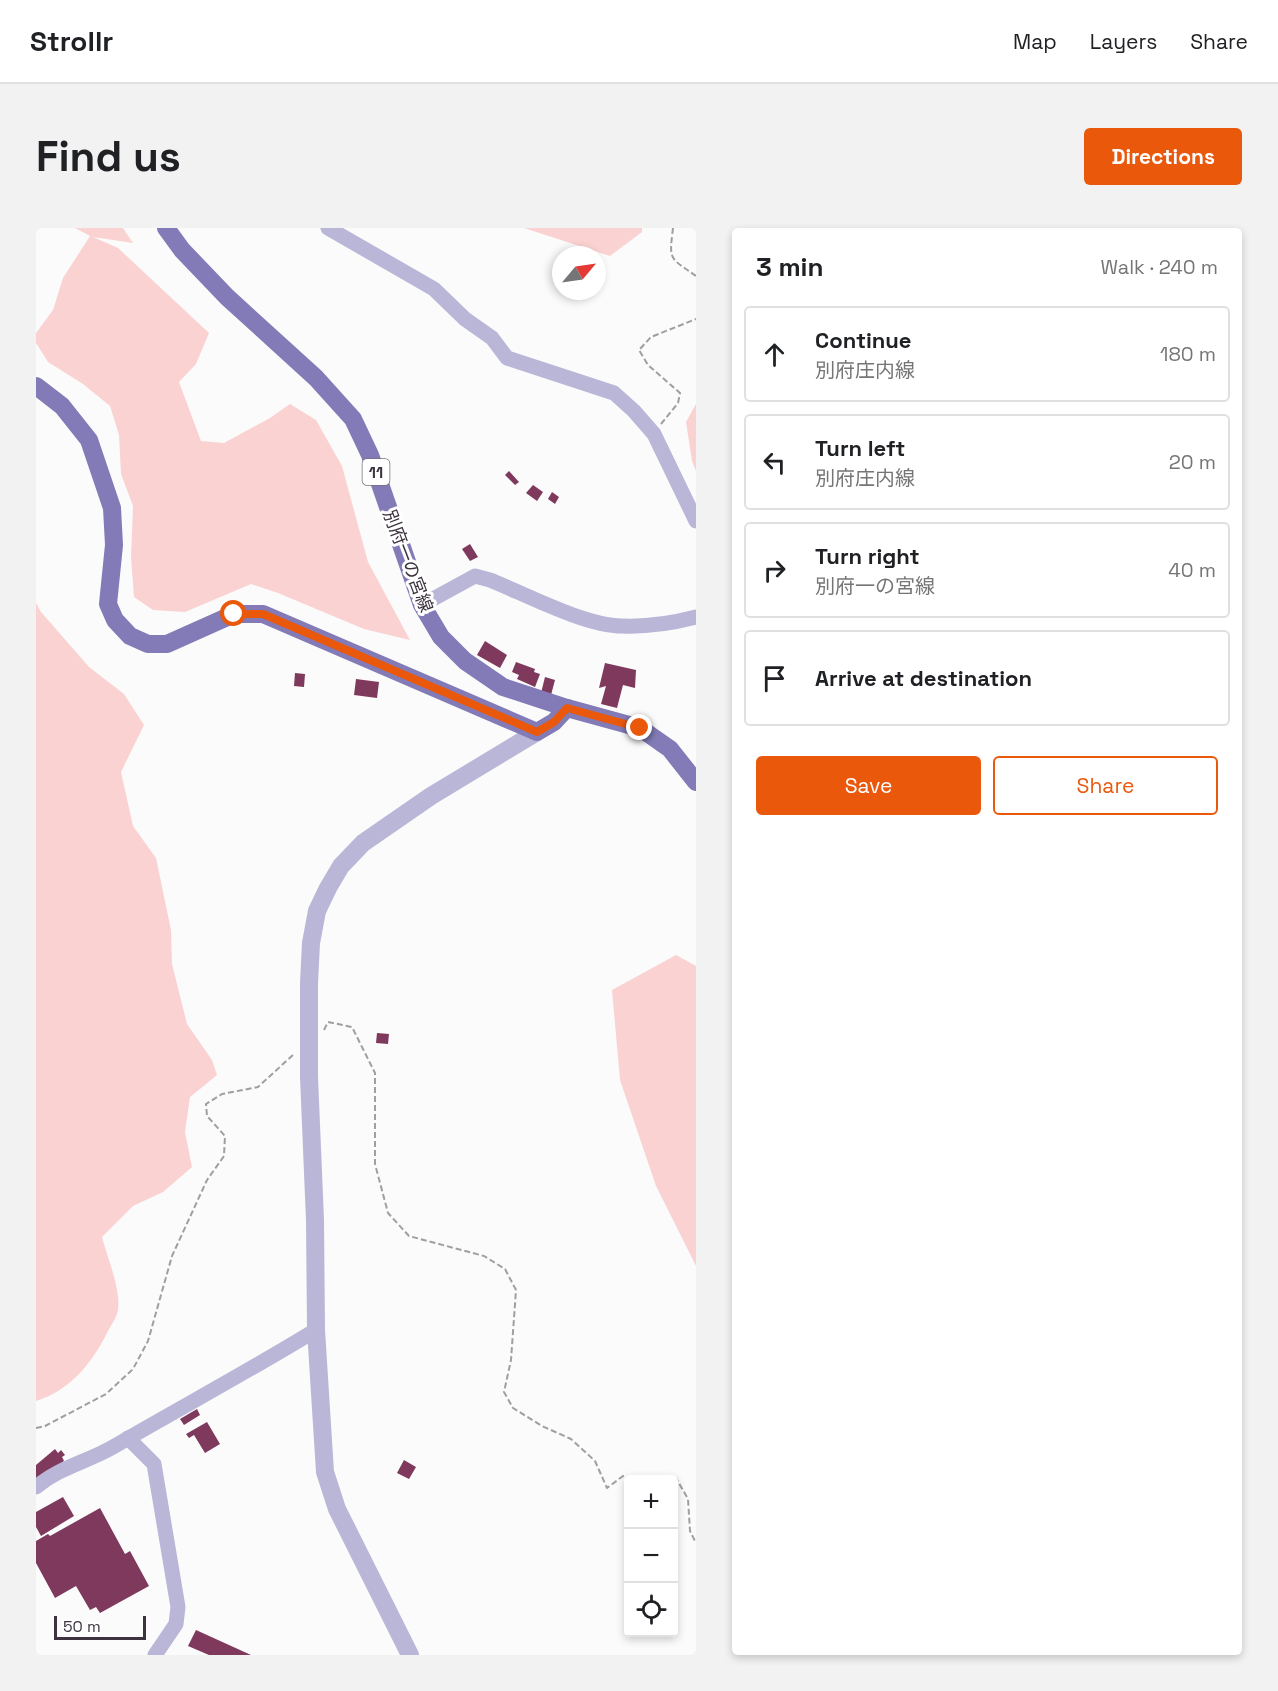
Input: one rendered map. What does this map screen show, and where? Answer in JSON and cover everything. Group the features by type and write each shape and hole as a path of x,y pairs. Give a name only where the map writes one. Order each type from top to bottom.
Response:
{"main road":[{"name":"別府一の宮線","path":"166,228 182,250 227,297 316,378 353,419 370,455 422,605 441,637 465,661 503,687 640,728 670,749 696,782"},
{"path":"36,386 62,406 89,440 112,508 114,545 108,604 115,621 130,636 148,644 167,644 234,614 263,614 537,732 554,722 567,708"}],"street":[{"path":"328,228 434,289 465,319 492,338 507,358 614,393 654,434 696,521"},
{"path":"422,605 476,576 589,621 621,626 680,621 696,617"},
{"path":"410,1655 337,1509 325,1472 316,1330 309,1042 311,943 317,911 341,866 363,843 431,796 537,732"},
{"path":"36,1487 45,1479 72,1464 111,1448 316,1330"},
{"path":"128,1438 154,1464 178,1607 176,1624 155,1655"}],"path":[{"path":"673,228 669,251 671,258 696,276"},
{"path":"654,434 678,403 680,393 648,365 639,350 651,337 696,319"},
{"path":"36,1428 45,1426 106,1394 133,1369 148,1341 172,1256 207,1180 224,1156 225,1136 207,1116 206,1104 222,1094 258,1087 309,1042 320,1037 328,1022 352,1027 375,1073 375,1164 388,1213 409,1236 484,1256 505,1269 516,1290 511,1360 504,1392 513,1408 542,1426 571,1439 595,1461 607,1488 624,1476"},
{"path":"678,1482 688,1499 690,1531 696,1543"}],"shaded area":[{"path":"75,228 123,228 133,243 93,237 118,248 209,333 196,364 179,382 201,441 224,443 270,418 290,404 316,420 342,466 368,562 410,640 364,629 251,584 185,612 153,610 134,597 131,557 133,506 121,474 119,435 110,406 83,384 48,362 36,343 36,333 53,310 63,278 90,236"},
{"path":"524,228 642,228 642,232 610,256 606,255 606,246 579,246"},
{"path":"696,404 696,471 692,461 686,422"},
{"path":"36,603 41,612 89,667 124,694 144,725 121,772 133,826 156,858 171,930 172,964 187,1024 212,1060 217,1075 190,1097 185,1132 192,1167 163,1192 133,1206 102,1237 116,1283 118,1310 102,1343 79,1374 70,1382 60,1390 36,1401"},
{"path":"676,955 696,966 696,1266 656,1186 620,1080 612,990"}],"building":[{"path":"509,471 519,482 515,485 505,475"},
{"path":"533,485 543,492 537,501 526,493"},
{"path":"552,492 559,497 555,504 548,499"},
{"path":"470,544 478,557 470,561 462,549"},
{"path":"485,641 507,655 500,668 477,655"},
{"path":"516,662 535,669 534,672 540,674 535,687 517,679 519,675 512,672"},
{"path":"605,663 636,670 635,688 623,685 617,708 601,704 606,686 599,688"},
{"path":"295,673 305,674 304,687 294,686"},
{"path":"545,677 555,680 551,695 541,693"},
{"path":"356,679 379,682 377,698 354,695"},
{"path":"377,1033 389,1034 388,1044 376,1043"},
{"path":"197,1409 200,1415 184,1425 180,1419"},
{"path":"207,1422 220,1444 205,1453 194,1435 189,1438 186,1434"},
{"path":"55,1449 58,1453 61,1450 65,1455 62,1457 64,1461 36,1483 36,1465"},
{"path":"404,1460 416,1467 409,1479 397,1473"},
{"path":"63,1497 74,1516 41,1536 36,1527 36,1512"},
{"path":"100,1508 125,1554 130,1551 149,1586 100,1613 96,1607 90,1610 76,1586 55,1598 36,1563 36,1541 48,1534 50,1536"},
{"path":"196,1630 251,1655 209,1655 188,1646"}],"route":[{"path":"234,614 263,614 537,732 554,722 567,708 640,728"}]}
